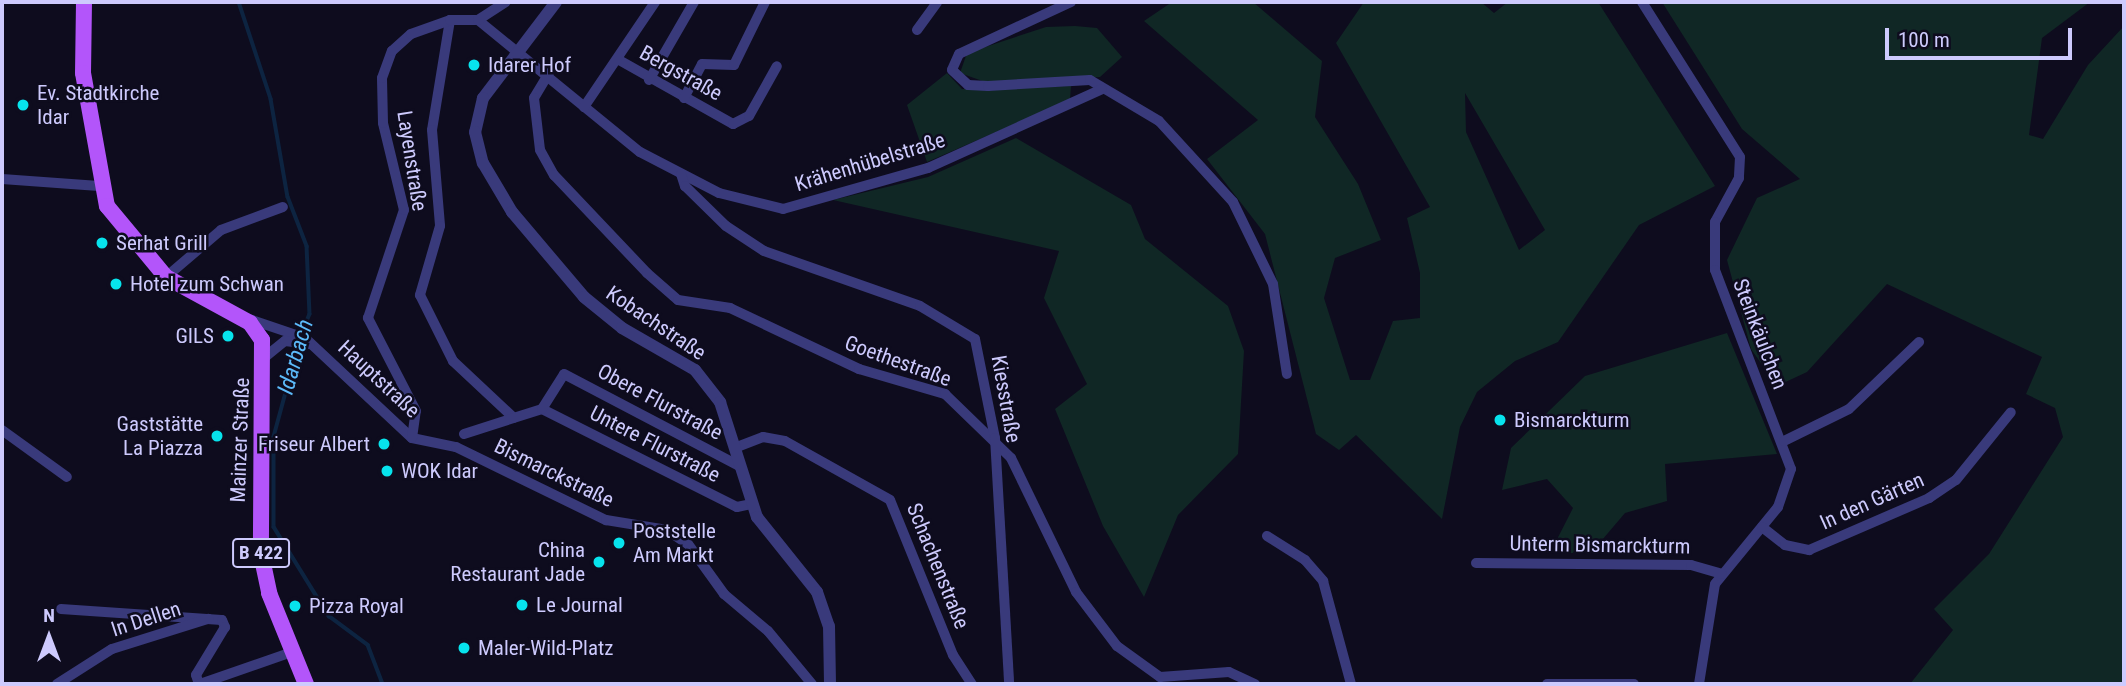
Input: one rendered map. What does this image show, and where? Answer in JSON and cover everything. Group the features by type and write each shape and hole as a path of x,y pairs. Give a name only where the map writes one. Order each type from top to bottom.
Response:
{"main road":[{"name":"Hauptstraße","path":"84,2 83,73 99,186 120,224 166,277 237,316 258,332 265,357"},
{"name":"Mainzer Straße","path":"265,357 257,479 261,554 292,652 306,684"}],"street":[{"path":"506,2 478,20 517,50 556,2"},
{"path":"584,107 619,60 655,2"},
{"path":"649,79 694,2"},
{"path":"684,98 702,64 734,65 765,2"},
{"path":"917,30 937,2"},
{"path":"1071,2 959,54 952,70 968,85 1090,80 1159,121 1233,202 1273,284 1287,374"},
{"name":"Steinkäulchen","path":"1642,2 1740,157 1738,178 1715,222 1715,270 1747,364 1784,441 1790,481 1762,527 1722,574 1707,607 1699,684"},
{"path":"450,20 432,130 440,226 421,295 453,361 514,418"},
{"name":"Layenstraße","path":"417,439 416,411 368,318 404,209 383,123 382,78 392,51 411,34 450,20 478,20"},
{"name":"Krähenhübelstraße","path":"517,50 549,74 612,134 719,193 783,209 928,168 1102,89"},
{"name":"Kobachstraße","path":"517,50 476,118 478,147 491,181 584,297 710,387 737,447 739,466 751,504 817,592 829,626 830,684"},
{"name":"Bergstraße","path":"619,60 733,124 750,116 777,66"},
{"name":"Goethestraße","path":"549,74 534,98 534,129 552,173 678,300 730,308 859,369 945,394 995,438 1076,592 1117,646 1160,677 1229,673 1255,684"},
{"name":"Kiesstraße","path":"681,174 684,186 726,226 764,251 920,306 975,340 995,438 1009,684"},
{"path":"2,179 99,186"},
{"path":"166,277 222,230 283,207"},
{"name":"Hauptstraße","path":"237,316 285,328 310,344 417,439"},
{"path":"1784,441 1849,409 1919,342"},
{"name":"Hauptstraße","path":"265,357 281,343 310,344"},
{"name":"Obere Flurstraße","path":"542,409 564,373 739,466"},
{"path":"464,434 542,409"},
{"name":"Untere Flurstraße","path":"542,409 737,507 751,504"},
{"name":"In den Gärten","path":"1762,527 1785,545 1809,550 1929,498 1956,480 2011,412"},
{"path":"2,430 67,477"},
{"name":"Schachenstraße","path":"737,447 763,436 785,441 890,500 953,655 972,684"},
{"name":"Bismarckstraße","path":"417,439 456,447 606,520 667,530 704,559 724,594 768,631 812,684"},
{"path":"1267,536 1305,560 1323,581 1351,684"},
{"name":"Unterm Bismarckturm","path":"1476,563 1691,565 1722,574"},
{"path":"61,609 214,617 225,627 196,675 200,684 292,652"},
{"name":"In Dellen","path":"57,684 112,649 214,617"},
{"path":"1548,684 1634,684"}],"green space":[{"path":"1172,2 1253,2 1322,61 1315,117 1358,184 1381,240 1335,258 1324,298 1350,380 1370,380 1393,321 1420,318 1420,273 1407,218 1430,207 1336,43 1364,2 1481,2 1494,13 1508,2 1598,2 1715,186 1639,225 1558,342 1515,361 1477,392 1460,427 1442,519 1356,435 1339,450 1316,434 1265,234 1207,159 1258,120 1144,21","holes":["1465,93 1545,230 1519,250 1466,132"]},
{"path":"1662,2 2090,2 2042,38 2029,135 2043,139 2088,65 2124,26 2124,684 1910,684 1953,630 1934,609 1989,554 2063,437 2055,408 2026,394 2042,357 1887,284 1807,372 1777,386 1751,349 1727,260 1757,198 1800,179 1742,129"},
{"path":"1046,27 1097,28 1122,57 1100,77 988,83 960,73 967,53"},
{"path":"947,73 962,89 1071,86 1070,100 927,162 907,105"},
{"path":"1016,138 1131,205 1145,239 1228,306 1244,351 1238,454 1178,515 1144,597 1103,526 1055,409 1087,384 1044,298 1059,251 833,200 928,177"},
{"path":"1727,333 1777,454 1665,464 1667,501 1625,513 1591,553 1550,553 1573,508 1547,479 1502,490 1511,448 1585,376"}],"waterway":[{"name":"Idarbach","path":"239,2 271,99 288,197 307,246 310,314 302,334"},
{"name":"Idarbach","path":"299,345 274,437 274,527 329,616 368,645 383,684"}],"place":[{"name":"Idarer Hof","path":"474,65"},
{"name":"Ev. Stadtkirche Idar","path":"23,105"},
{"name":"Serhat Grill","path":"102,243"},
{"name":"Hotel zum Schwan","path":"116,284"},
{"name":"GILS","path":"228,336"},
{"name":"Bismarckturm","path":"1500,420"},
{"name":"Gaststätte La Piazza","path":"217,436"},
{"name":"Friseur Albert","path":"384,444"},
{"name":"WOK Idar","path":"387,471"},
{"name":"Poststelle Am Markt","path":"619,543"},
{"name":"China Restaurant Jade","path":"599,562"},
{"name":"Le Journal","path":"522,605"},
{"name":"Pizza Royal","path":"295,606"},
{"name":"Maler-Wild-Platz","path":"464,648"}]}
